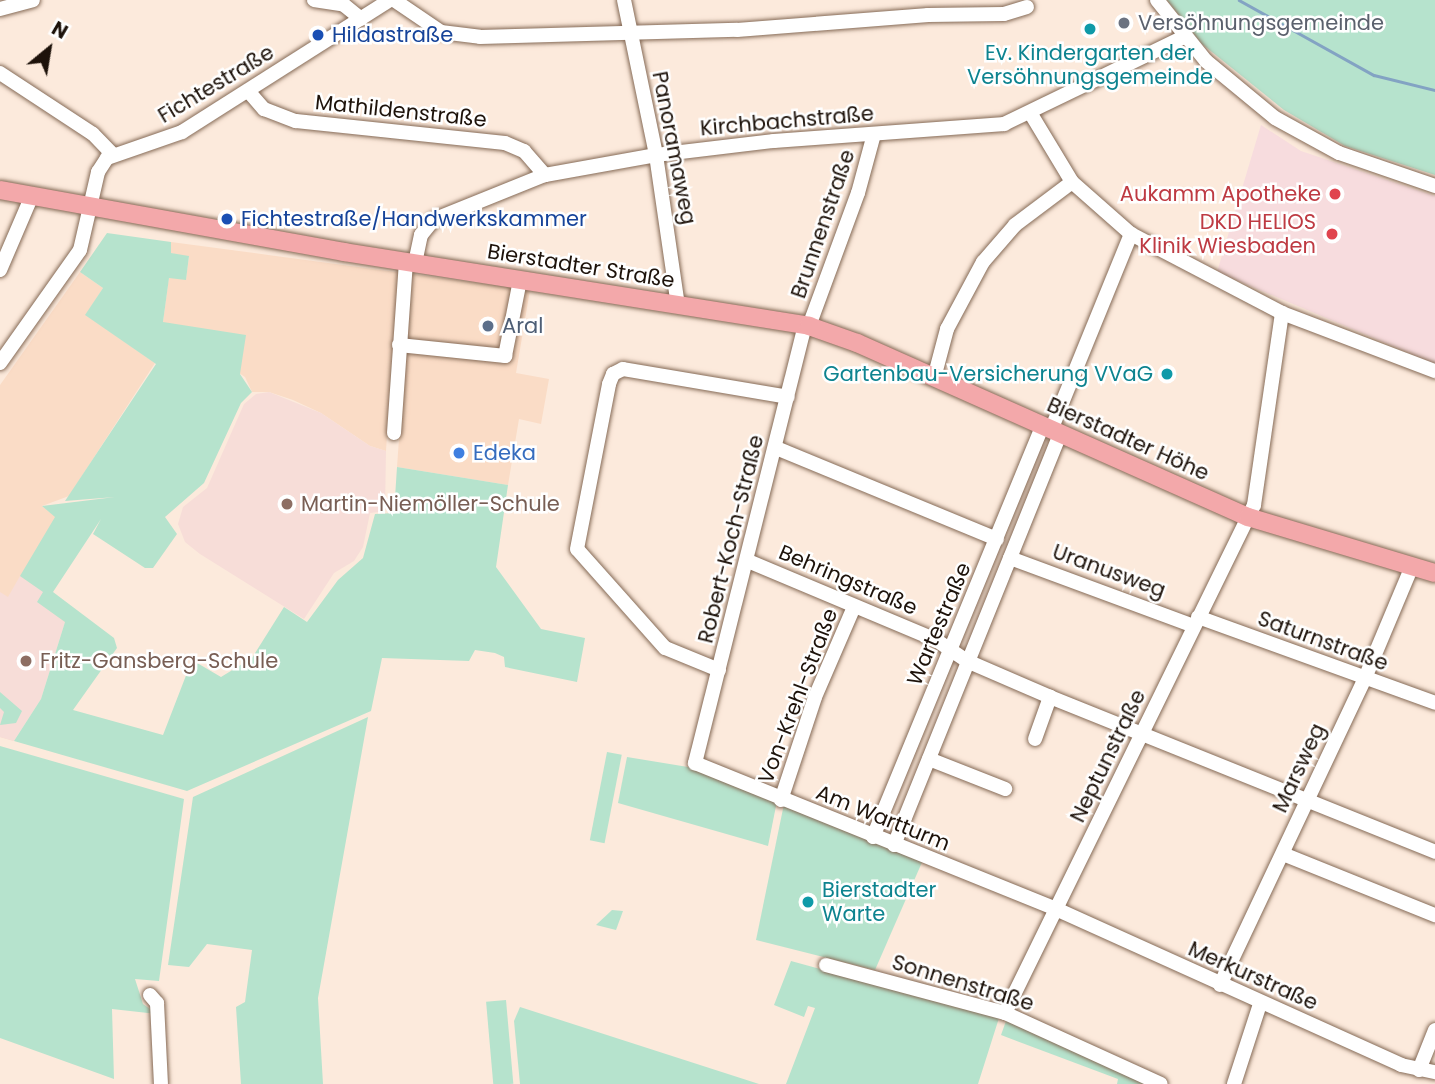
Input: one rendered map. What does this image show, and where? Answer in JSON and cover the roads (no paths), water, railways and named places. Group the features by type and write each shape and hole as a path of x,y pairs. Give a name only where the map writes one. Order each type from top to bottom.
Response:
{"main road":[{"name":"Bierstadter Straße","path":"0,190 30,200 807,326"},
{"name":"Bierstadter Straße","path":"0,190 89,209"},
{"name":"Bierstadter Höhe","path":"807,326 934,377 1248,517 1435,573"}],"street":[{"path":"0,9 33,0"},
{"path":"314,0 344,5 361,19"},
{"path":"392,0 431,27 460,36 630,34 904,17 1004,14 1027,7"},
{"name":"Fichtestraße","path":"112,154 183,132 392,0"},
{"name":"Panoramaweg","path":"624,0 656,155 678,305"},
{"path":"904,17 907,0"},
{"path":"1157,0 1184,37 1236,89 1295,131 1351,158 1435,186"},
{"name":"Kirchbachstraße","path":"394,433 399,345 411,262 421,235 433,220 545,175 656,155 874,134 991,126 1031,114 1184,37"},
{"path":"0,73 93,134 112,154 99,167 89,209 27,324 0,363"},
{"name":"Mathildenstraße","path":"249,92 264,109 296,121 505,143 524,150 545,175"},
{"path":"1031,114 1073,182 1131,234 1282,313 1435,371"},
{"name":"Brunnenstraße","path":"807,326 862,182 874,134"},
{"path":"934,377 957,305 983,262 1016,225 1073,182"},
{"path":"0,270 30,200"},
{"path":"1051,430 1131,234"},
{"path":"399,345 505,356 520,279"},
{"name":"Neptunstraße","path":"1005,1013 1258,492 1282,313"},
{"name":"Robert-Koch-Straße","path":"695,763 807,326"},
{"path":"719,670 665,648 577,549 609,384 613,374 623,369 788,397"},
{"name":"Wartestraße","path":"873,837 998,539 1051,430"},
{"name":"Wartestraße","path":"894,845 1010,558 1051,430"},
{"path":"776,448 998,539"},
{"name":"Uranusweg","path":"1010,558 1196,621"},
{"name":"Behringstraße","path":"748,561 951,649 967,662 1306,802 1435,852"},
{"name":"Marsweg","path":"1220,985 1365,678 1412,566"},
{"name":"Von-Krehl-Straße","path":"781,800 815,697 854,607"},
{"name":"Saturnstraße","path":"1196,621 1435,703"},
{"path":"1035,739 1050,697"},
{"path":"929,759 1005,789"},
{"name":"Am Wartturm","path":"695,763 1056,909"},
{"path":"1283,854 1435,915"},
{"name":"Merkurstraße","path":"1056,909 1260,1004 1419,1070 1435,1072"},
{"name":"Sonnenstraße","path":"826,965 1005,1013 1161,1084"},
{"path":"150,995 157,1003 161,1084"},
{"path":"1234,1084 1260,1004"},
{"path":"1419,1070 1435,1030"}],"waterway":[{"path":"1239,0 1374,75 1435,90"}],"place":[{"name":"Versöhnungsgemeinde","path":"1124,23"},
{"name":"Ev. Kindergarten der Versöhnungsgemeinde","path":"1090,29"},
{"name":"Hildastraße","path":"318,35"},
{"name":"Aukamm Apotheke","path":"1335,194"},
{"name":"Fichtestraße/Handwerkskammer","path":"227,219"},
{"name":"DKD HELIOS Klinik Wiesbaden","path":"1332,234"},
{"name":"Aral","path":"488,326"},
{"name":"Gartenbau-Versicherung VVaG","path":"1167,374"},
{"name":"Edeka","path":"459,453"},
{"name":"Martin-Niemöller-Schule","path":"287,504"},
{"name":"Fritz-Gansberg-Schule","path":"26,661"},
{"name":"Bierstadter Warte","path":"808,902"}]}
